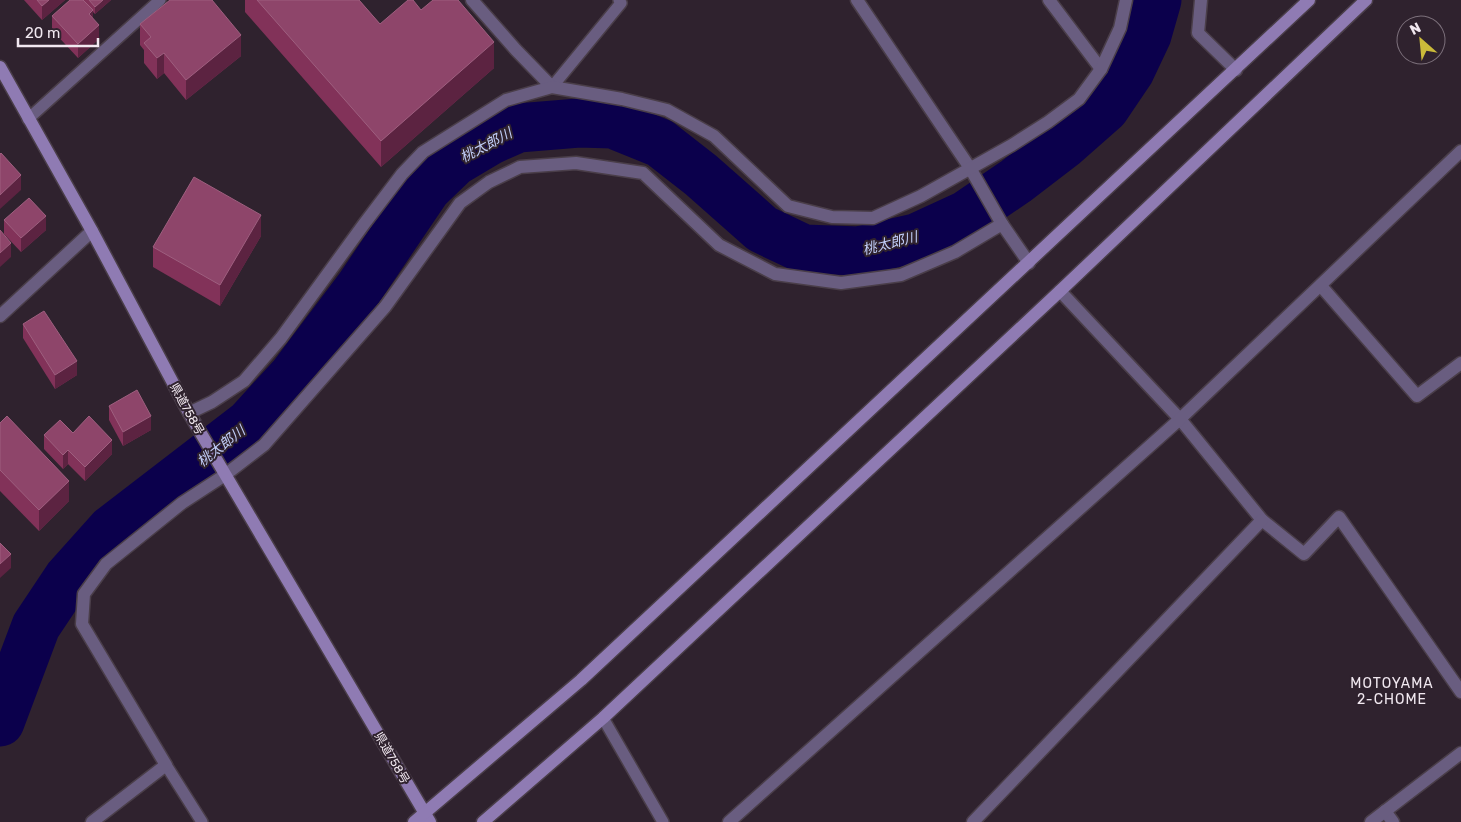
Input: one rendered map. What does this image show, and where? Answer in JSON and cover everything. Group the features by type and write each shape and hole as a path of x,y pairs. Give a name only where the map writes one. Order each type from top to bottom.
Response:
{"street":[{"path":"472,0 552,87"},
{"path":"857,0 970,168 1002,224 1029,263"},
{"path":"1050,0 1101,69"},
{"path":"189,414 212,402 244,381 281,338 402,174 423,152 506,100 552,87 622,99 667,110 714,136 788,206 832,217 872,218 921,196 1012,145 1079,99 1101,69 1120,28 1126,0"},
{"path":"1201,0 1198,33 1236,70"},
{"path":"423,819 581,680 1309,0"},
{"path":"482,822 603,718 1060,291 1366,0"},
{"name":"県道758号","path":"0,67 92,230 189,414 423,819"},
{"path":"729,822 1180,419 1461,151"},
{"path":"92,822 166,765 82,624 84,594 106,564 182,503 225,475 264,445 385,307 460,203 488,182 520,167 576,163 643,173 719,245 775,274 841,283 901,275 955,252 1002,224"},
{"path":"0,316 92,230"},
{"path":"1320,286 1417,396 1461,363"},
{"path":"1060,291 1180,419 1262,520 1304,554 1339,517 1461,692"},
{"path":"974,822 1262,520"},
{"path":"1371,822 1389,817 1461,753"}],"lane":[{"path":"28,119 160,0"},
{"path":"552,87 621,3 619,0"},
{"path":"603,718 663,822"},
{"path":"166,765 202,822"}],"building":[{"path":"37,0 49,0 42,6"},
{"path":"70,0 83,0 93,10 89,14 99,25 78,44 52,16"},
{"path":"89,0 103,0 95,7"},
{"path":"170,0 212,0 241,35 186,80 164,53 157,58 144,43 151,37 140,24"},
{"path":"257,0 359,0 380,24 408,0 413,0 421,10 433,0 458,0 494,42 381,141"},
{"path":"0,154 21,175 0,195"},
{"path":"194,177 261,215 220,285 153,247"},
{"path":"29,198 46,216 21,238 4,220"},
{"path":"0,230 11,243 0,253"},
{"path":"44,311 77,361 55,375 23,324"},
{"path":"137,390 151,416 123,432 109,406"},
{"path":"7,416 69,481 39,510 0,470 0,423"},
{"path":"89,416 112,440 85,467 68,450 63,455 44,435 60,420 73,433"},
{"path":"0,543 11,554 0,564"}],"waterway":[{"name":"桃太郎川","path":"0,722 36,626 68,578 111,530 249,424 293,376 360,287 427,188 454,162 491,140 518,128 579,123 613,124 660,143 701,175 762,229 804,249 859,251 916,238 966,215 1016,181 1063,145 1105,108 1130,71 1147,35 1157,0"}],"district":[{"name":"MOTOYAMA 2-CHOME","path":"1392,692"}]}
